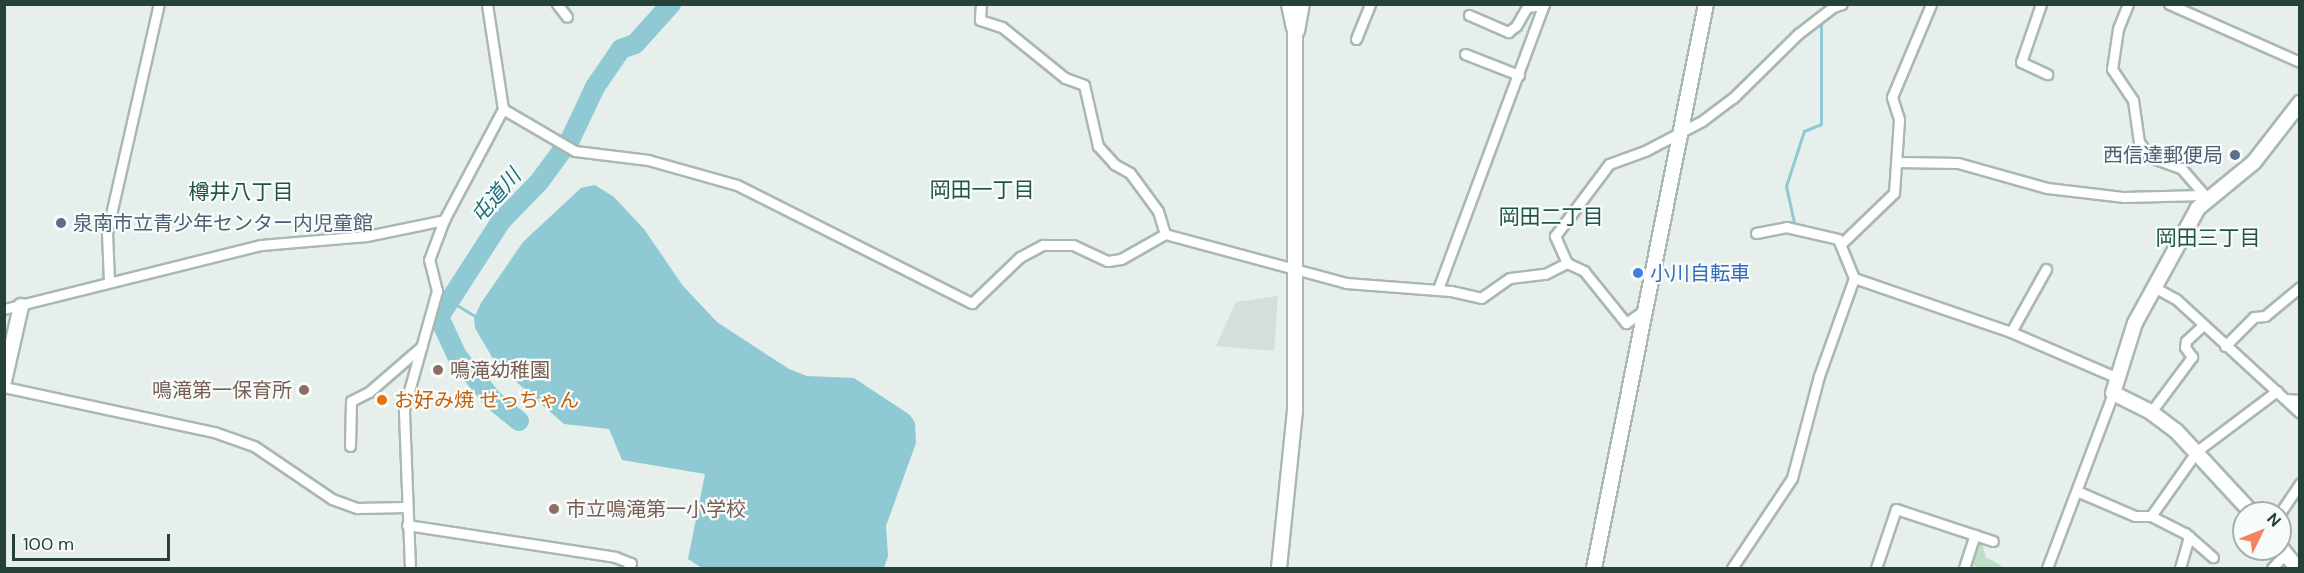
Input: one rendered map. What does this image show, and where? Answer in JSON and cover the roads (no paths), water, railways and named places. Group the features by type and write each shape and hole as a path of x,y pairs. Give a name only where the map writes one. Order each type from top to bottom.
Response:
{"street":[{"path":"110,282 107,232 159,4"},
{"path":"410,568 406,525 404,409 424,345 437,291 429,260 444,220 503,109 487,4"},
{"path":"557,4 567,17"},
{"path":"981,4 980,20 1002,27 1065,78 1084,85 1098,146 1114,164 1130,173 1158,212 1165,234"},
{"path":"1286,4 1295,42"},
{"path":"1278,568 1292,467 1295,4"},
{"path":"1295,42 1304,4"},
{"path":"1356,39 1370,4"},
{"path":"1594,568 1706,4"},
{"path":"1644,315 1639,314 1626,323 1584,271 1567,263 1555,236 1597,177 1621,157 1646,151 1733,98 1798,34 1833,7 1842,4"},
{"path":"1842,243 1894,193 1898,162 1894,145 1899,119 1892,98 1931,4"},
{"path":"2040,4 2021,62 2048,74"},
{"path":"2128,4 2118,29 2112,69 2133,100 2139,142 2150,158 2181,168 2205,196"},
{"path":"2169,4 2300,62"},
{"path":"1438,290 1544,5 1527,7 1516,26 1508,32 1469,15"},
{"path":"1465,54 1519,75"},
{"path":"2047,568 2079,492 2114,393 2135,323 2154,287 2205,196 2254,162 2300,103"},
{"path":"503,109 575,151 648,160 737,185 972,303 1020,257 1043,245 1073,245 1108,261 1121,259 1165,234 1346,283 1438,290 1481,298 1510,278 1545,274 1567,263"},
{"path":"1898,162 1958,163 2047,188 2124,197 2205,196"},
{"path":"4,309 261,245 367,236 444,220"},
{"path":"1732,568 1792,478 1819,376 1854,278 1842,243 1822,234 1786,227 1756,233"},
{"path":"2011,332 2046,269"},
{"path":"1854,278 2011,332 2118,378"},
{"path":"2154,287 2176,299 2300,413"},
{"path":"2225,346 2254,318 2265,316 2300,287"},
{"path":"4,381 21,306"},
{"path":"2151,412 2192,357 2185,346 2186,341 2203,325"},
{"path":"350,446 351,401 369,392 424,345"},
{"path":"4,387 214,432 254,446 332,499 357,508 406,507"},
{"path":"2151,516 2197,451 2277,391"},
{"path":"2114,393 2151,412 2197,451 2241,501"},
{"path":"2286,399 2300,400"},
{"path":"2288,501 2300,483"},
{"path":"2079,492 2135,516 2151,516 2189,536 2213,557"},
{"path":"1876,568 1896,509 1993,541"},
{"path":"406,525 615,557 631,563 628,568"},
{"path":"1964,568 1975,535"},
{"path":"2180,568 2189,536"}],"water":[{"path":"595,185 614,197 644,229 683,286 717,322 789,369 807,376 854,378 910,415 915,423 916,443 886,526 888,556 884,568 702,568 688,559 705,474 622,460 609,429 564,424 496,364 475,328 474,318 481,303 523,242 581,188"}],"waterway":[{"name":"屯道川","path":"519,421 492,399 457,356 439,317 501,221 539,182 570,140 595,87 621,49 635,44 671,4"},
{"path":"1795,227 1786,186 1804,131 1821,124 1821,20"},
{"path":"450,301 475,316"}],"place":[{"name":"西信達郵便局","path":"2235,155"},
{"name":"泉南市立青少年センター内児童館","path":"61,223"},
{"name":"小川自転車","path":"1638,273"},
{"name":"鳴滝幼稚園","path":"438,370"},
{"name":"鳴滝第一保育所","path":"304,390"},
{"name":"お好み焼 せっちゃん","path":"382,400"},
{"name":"市立鳴滝第一小学校","path":"554,509"}],"district":[{"name":"岡田一丁目","path":"982,190"},
{"name":"樽井八丁目","path":"241,192"},
{"name":"岡田二丁目","path":"1551,217"},
{"name":"岡田三丁目","path":"2208,238"}]}
